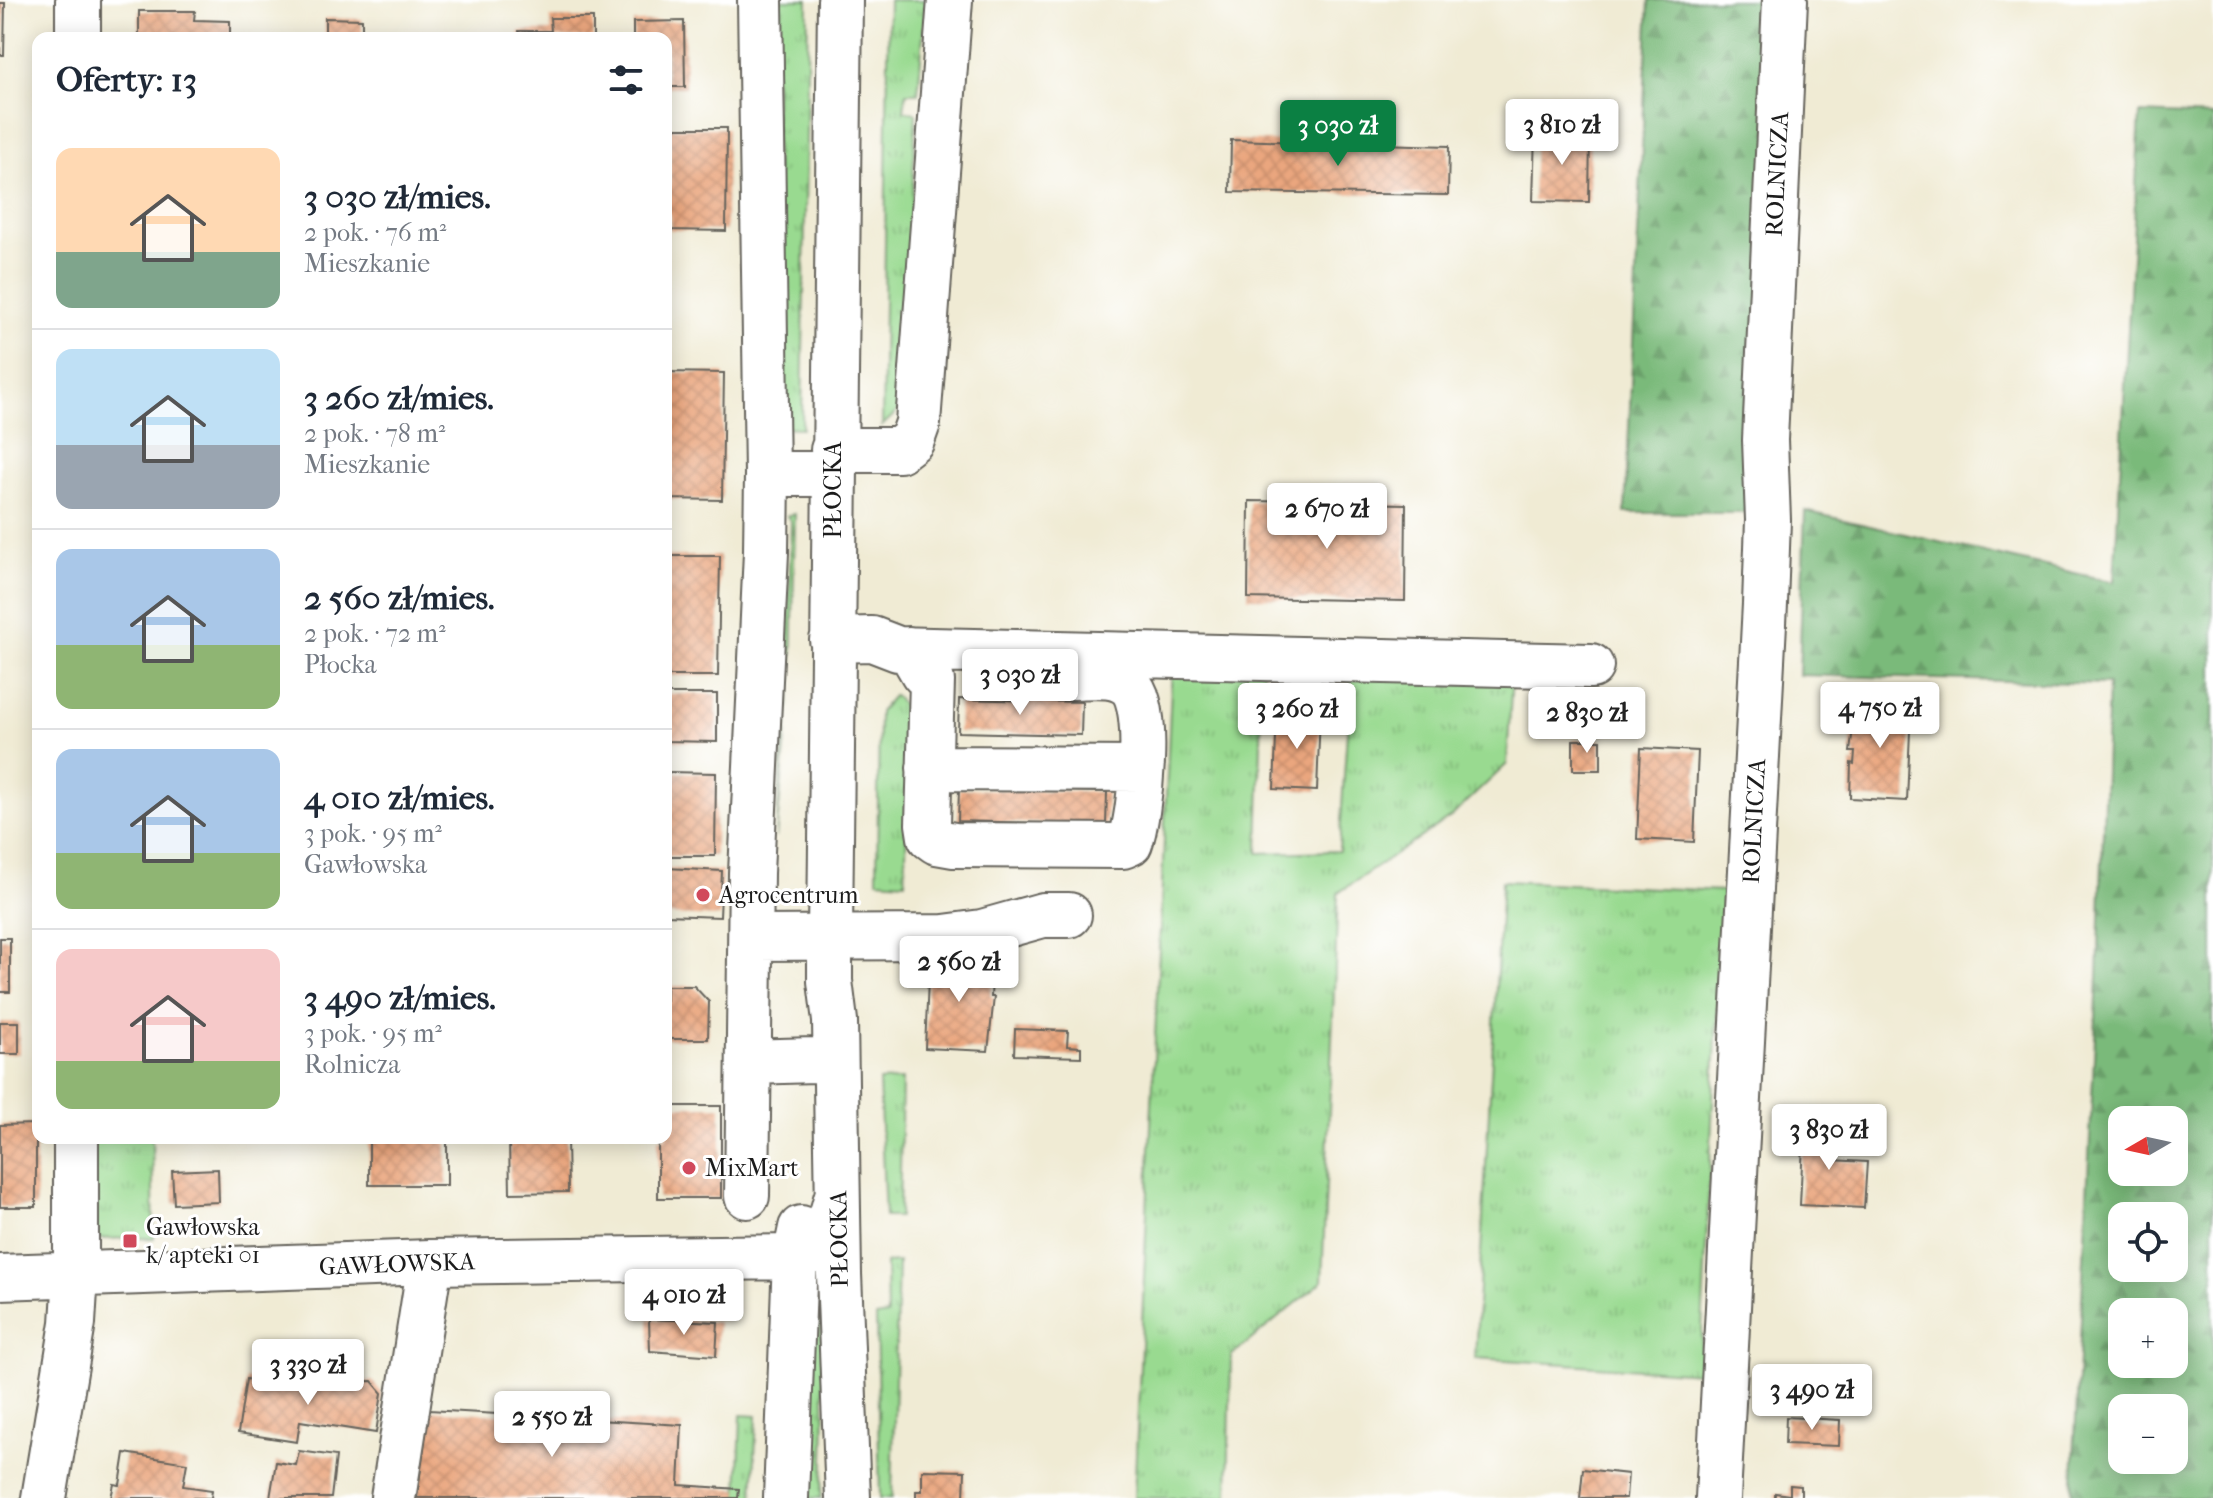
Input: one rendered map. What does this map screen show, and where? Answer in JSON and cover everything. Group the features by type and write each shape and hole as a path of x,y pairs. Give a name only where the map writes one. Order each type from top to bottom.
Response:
{"street":[{"path":"78,0 78,32"},
{"path":"747,1196 751,858 767,474 760,0"},
{"name":"PŁOCKA","path":"840,0 830,981 835,1021 848,1498"},
{"path":"767,474 899,450 912,440 918,423 950,0"},
{"name":"ROLNICZA","path":"1718,1498 1765,604 1768,520 1765,440 1785,0"},
{"path":"832,640 872,639 898,649 920,665 1116,677 1131,687 1138,696 1142,715 1139,808 1130,843 1123,846 954,845 937,842 930,837 929,768 920,665"},
{"path":"920,665 1591,666"},
{"path":"929,768 1141,769"},
{"path":"752,938 944,937 982,932 1043,915 1069,915"},
{"name":"PŁOCKA","path":"786,1498 795,1257 809,1191 814,1060 819,1017 830,981"},
{"path":"749,1062 814,1060"},
{"path":"44,1498 73,1323 76,1144"},
{"path":"838,1193 820,1240 811,1250 795,1257 814,1278 831,1305 843,1352"},
{"name":"GAWŁOWSKA","path":"0,1277 430,1262 795,1257"},
{"path":"393,1498 430,1262"}],"green space":[{"path":"774,0 808,0 802,428 779,427"},
{"path":"889,0 926,0 918,93 906,93 904,111 916,113 903,400 896,413 882,426"},
{"path":"1649,0 1775,0 1752,513 1625,513"},
{"path":"2140,113 2213,116 2213,1498 2072,1498 2098,977 2108,684 1799,675 1805,511 2114,582"},
{"path":"795,514 792,678 776,838 787,696 791,522 787,516"},
{"path":"1172,665 1263,666 1258,853 1339,851 1351,672 1512,674 1507,764 1452,816 1338,893 1322,1282 1231,1356 1228,1498 1134,1498"},
{"path":"894,695 911,714 905,882 877,880 879,712"},
{"path":"1502,881 1723,891 1700,1373 1475,1358"},
{"path":"902,1080 899,1217 885,1217 879,1081"},
{"path":"90,1144 152,1144 154,1238 90,1239"},
{"path":"898,1262 892,1498 880,1498 876,1317 887,1315 886,1263"},
{"path":"821,1321 824,1454 821,1498 807,1498 813,1325"},
{"path":"741,1415 757,1416 753,1498 738,1498"}],"building":[{"path":"0,3 5,3 4,55 0,55"},
{"path":"139,11 195,11 194,20 230,21 230,32 139,32"},
{"path":"325,18 362,19 362,32 325,32"},
{"path":"550,18 593,18 593,32 519,32 551,31"},
{"path":"684,21 685,87 672,87 672,32 633,32 633,22"},
{"path":"672,128 727,128 726,231 672,230"},
{"path":"1535,132 1590,133 1589,202 1533,201"},
{"path":"1231,140 1449,146 1448,195 1230,192"},
{"path":"672,372 724,373 722,500 672,499"},
{"path":"1249,501 1406,504 1405,601 1248,598"},
{"path":"672,556 720,556 718,676 672,676"},
{"path":"672,694 717,694 717,742 672,741"},
{"path":"1857,695 1905,698 1904,731 1910,731 1907,801 1850,798 1851,763 1854,764 1855,752 1850,752"},
{"path":"959,699 1082,702 1081,735 958,732"},
{"path":"1277,711 1320,713 1317,791 1274,789"},
{"path":"1573,740 1601,740 1601,770 1573,770"},
{"path":"1641,748 1698,751 1694,842 1637,839"},
{"path":"672,772 716,773 715,856 672,856"},
{"path":"959,789 1107,792 1106,825 958,821"},
{"path":"672,868 722,871 720,917 672,915"},
{"path":"0,938 10,938 10,992 0,992"},
{"path":"929,957 993,960 991,997 994,997 988,1051 925,1048"},
{"path":"672,986 694,986 709,1002 708,1039 672,1039"},
{"path":"0,1022 19,1022 19,1054 0,1054"},
{"path":"1015,1029 1068,1031 1067,1046 1081,1047 1081,1057 1014,1055"},
{"name":"MixMart","path":"672,1106 721,1106 721,1198 658,1198 658,1144 672,1144"},
{"path":"1804,1123 1834,1125 1832,1160 1867,1162 1864,1208 1800,1205"},
{"path":"32,1124 32,1144 36,1144 36,1207 0,1207 0,1125"},
{"path":"369,1144 447,1144 447,1185 369,1185"},
{"path":"509,1144 567,1144 568,1192 510,1193"},
{"path":"218,1169 219,1202 174,1204 172,1171"},
{"path":"649,1319 718,1322 716,1356 650,1351"},
{"path":"246,1379 290,1384 372,1381 382,1393 376,1433 300,1421 297,1442 238,1433"},
{"path":"429,1410 682,1425 679,1485 739,1489 738,1498 417,1498"},
{"path":"1786,1417 1840,1420 1839,1446 1785,1444"},
{"path":"299,1451 336,1456 331,1498 270,1498 276,1462 296,1465"},
{"path":"125,1453 187,1463 183,1486 212,1490 211,1498 111,1498 114,1484 120,1485"},
{"path":"1583,1469 1628,1474 1626,1498 1580,1498"},
{"path":"922,1470 965,1471 964,1498 916,1498 916,1491 922,1491"},
{"path":"1790,1485 1801,1486 1801,1498 1775,1498 1775,1493 1790,1495"}],"place":[{"name":"Agrocentrum","path":"703,895"},
{"name":"MixMart","path":"689,1168"},
{"name":"Gawłowska k/ apteki 01","path":"130,1241"}]}
